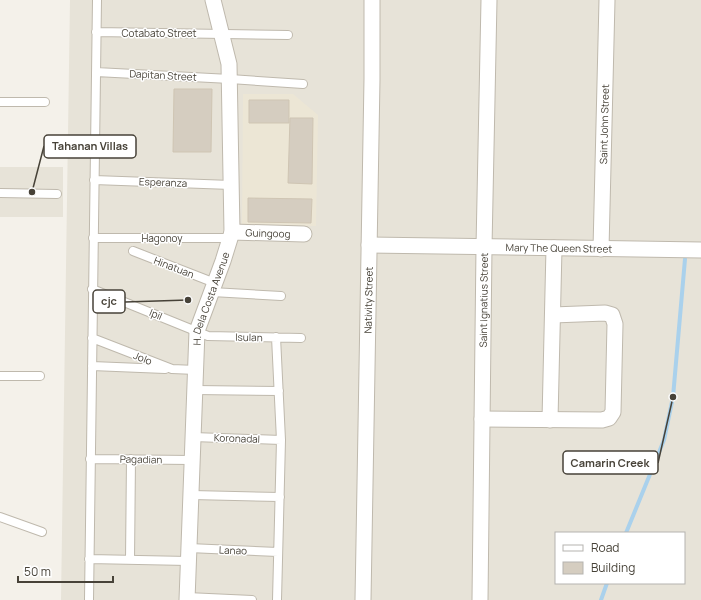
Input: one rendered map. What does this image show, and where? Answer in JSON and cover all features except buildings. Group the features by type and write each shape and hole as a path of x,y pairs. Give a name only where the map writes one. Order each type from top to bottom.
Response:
{"street":[{"name":"H. Dela Costa Avenue","path":"187,598 197,331 231,235 230,79 228,56 213,0"},
{"name":"Nativity Street","path":"363,600 372,0"},
{"name":"Saint Ignatius Street","path":"480,600 484,247 489,0"},
{"name":"Saint John Street","path":"601,249 607,0"},
{"name":"Guingoog","path":"231,235 304,234"},
{"name":"Mary The Queen Street","path":"369,245 701,250"},
{"path":"550,420 554,248"},
{"path":"482,419 602,420 609,418 613,412 615,324 612,315 605,313 553,315"}],"lane":[{"path":"89,600 97,0"},
{"name":"Cotabato Street","path":"96,32 288,35"},
{"name":"Dapitan Street","path":"96,72 303,84"},
{"path":"0,102 45,102"},
{"name":"Esperanza","path":"94,180 231,185"},
{"path":"0,193 57,194"},
{"name":"Hagonoy","path":"93,238 231,235"},
{"name":"Hinatuan","path":"133,251 213,287 281,296"},
{"name":"Ipil","path":"92,289 197,331"},
{"name":"Isulan","path":"197,331 214,337 301,338"},
{"path":"276,337 281,440 277,600"},
{"name":"Jolo","path":"92,338 172,369 196,370"},
{"path":"92,366 172,369"},
{"path":"0,376 40,376"},
{"path":"195,390 279,391"},
{"name":"Koronadal","path":"193,437 281,440"},
{"name":"Pagadian","path":"90,459 192,460"},
{"path":"130,560 131,459"},
{"path":"192,495 280,497"},
{"path":"0,517 42,532"},
{"name":"Lanao","path":"89,559 130,560 188,554 278,552"},
{"path":"187,598 252,600"}],"shaded area":[{"path":"70,0 701,0 701,600 61,600"},
{"path":"243,94 293,94 318,115 316,226 242,225"},
{"path":"0,167 63,167 63,217 0,217"}],"waterway":[{"path":"626,532 664,440 673,397 685,259"},
{"path":"601,600 607,584"}],"place":[{"name":"Tahanan Villas","path":"32,192"},
{"name":"cjc","path":"188,300"},
{"name":"Camarin Creek","path":"673,397"}]}
